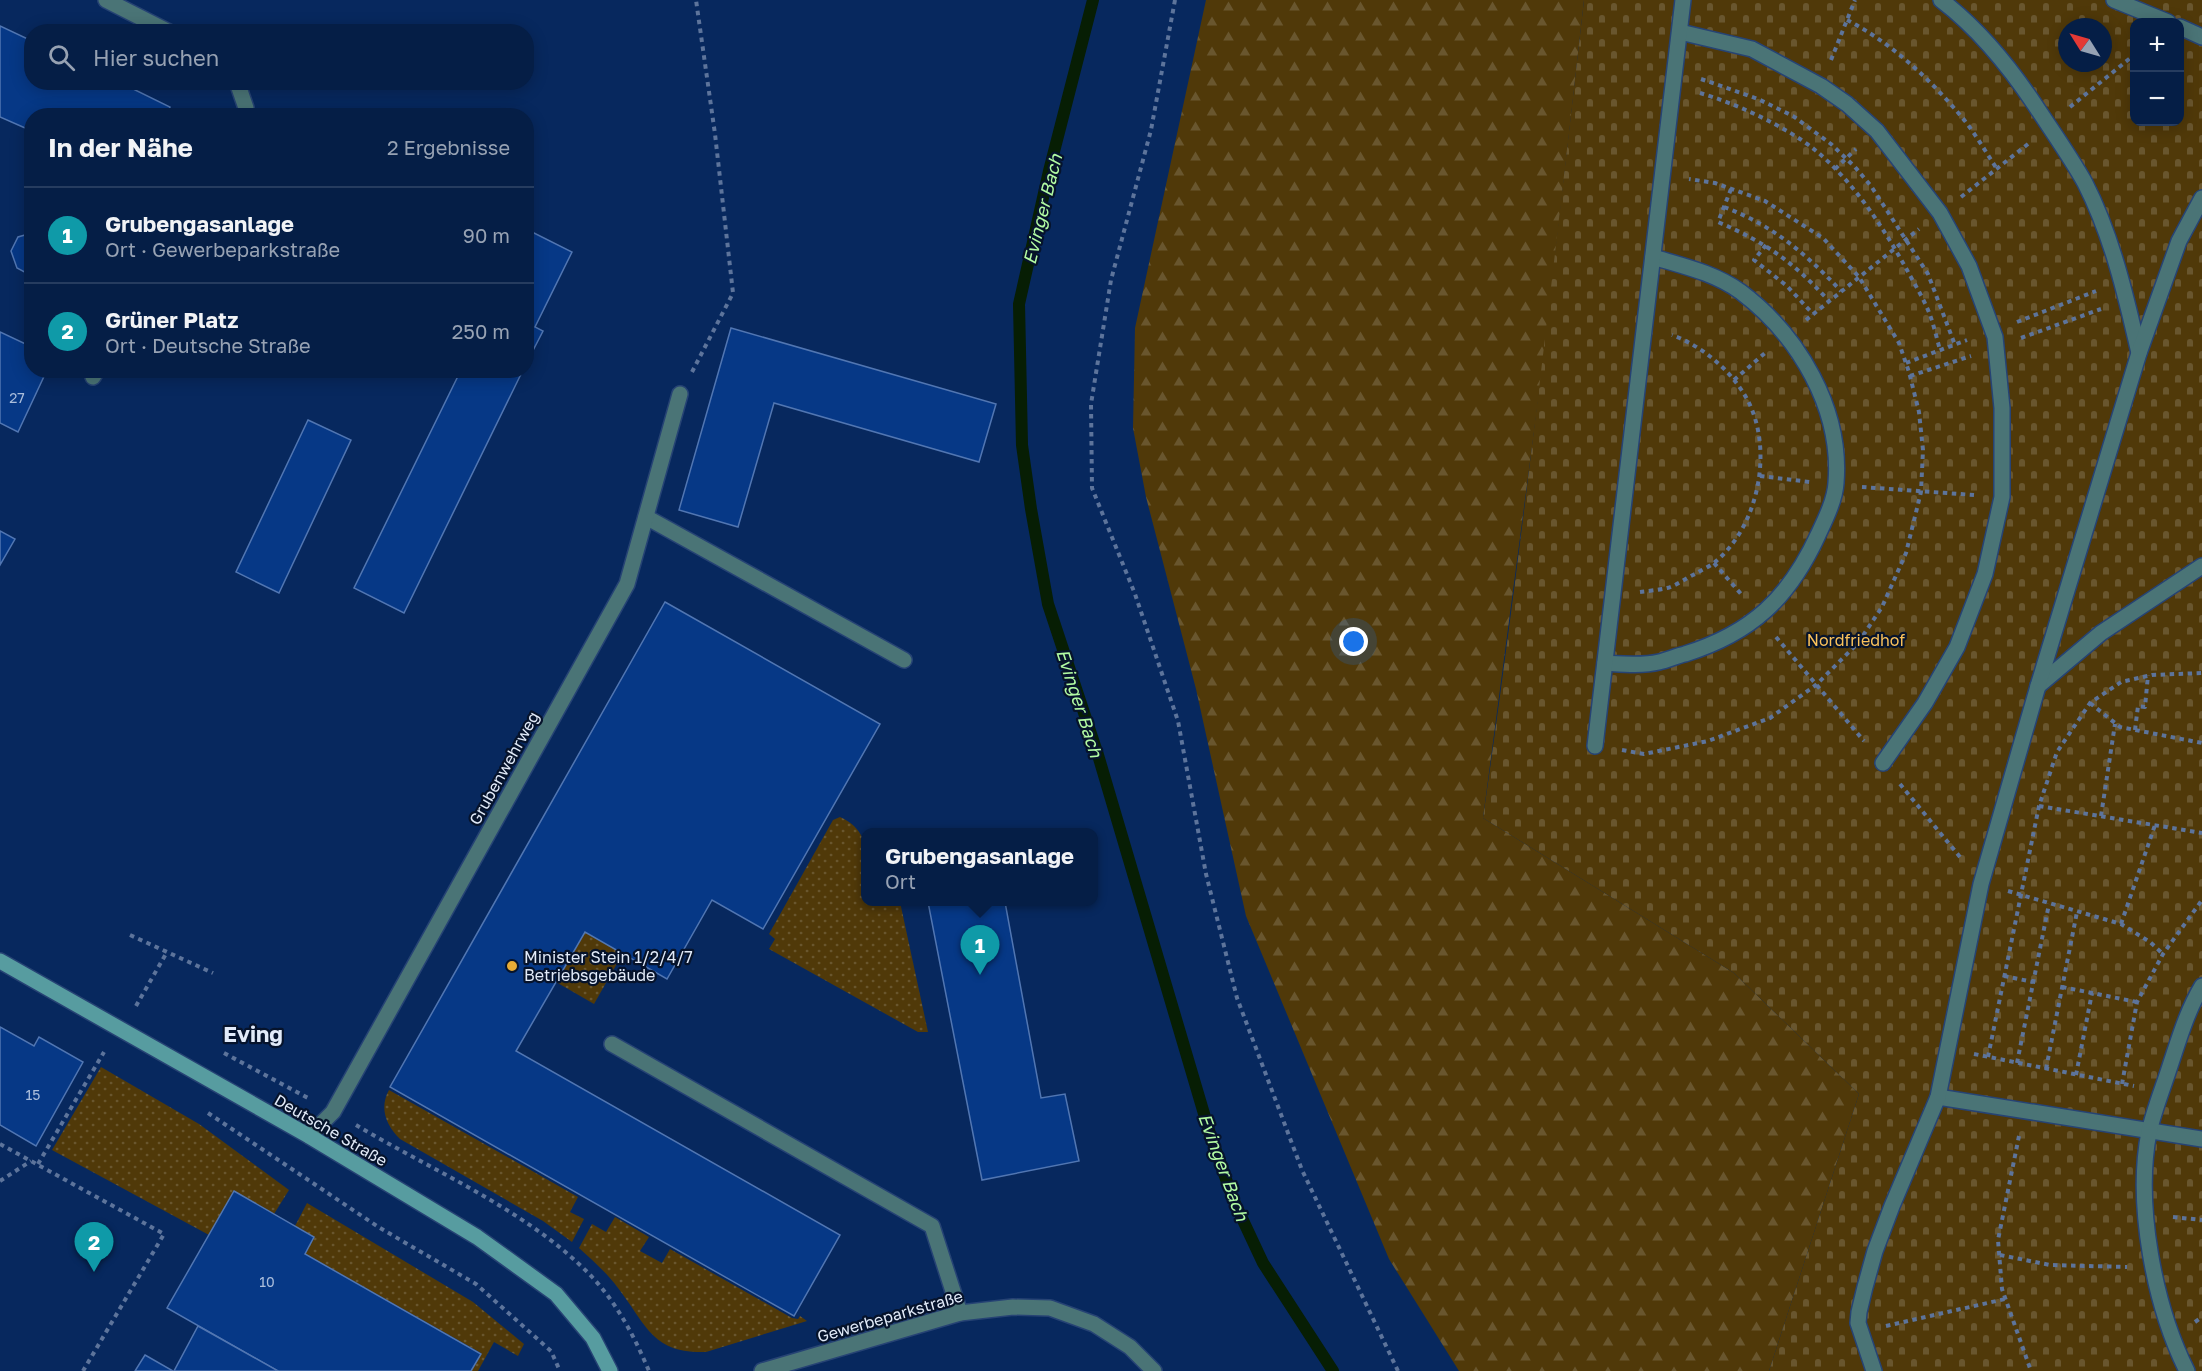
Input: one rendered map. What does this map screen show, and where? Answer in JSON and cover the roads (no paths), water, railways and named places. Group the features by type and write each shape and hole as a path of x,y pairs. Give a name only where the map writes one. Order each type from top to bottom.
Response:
{"street":[{"path":"106,0 153,24"},
{"path":"1595,746 1683,0"},
{"path":"1941,0 1959,14 2008,65 2086,185 2122,281 2139,353"},
{"path":"2114,0 2158,18"},
{"path":"2184,29 2202,36"},
{"path":"1680,32 1752,49 1821,86 1847,104 1877,130 1940,213 1969,266 1993,331 2002,408 2002,497 1985,574 1957,647 1925,703 1883,763"},
{"path":"240,90 246,108"},
{"path":"1874,1371 1860,1332 1859,1311 1875,1251 1938,1097 1981,884 2038,686 2139,353 2174,252 2202,198"},
{"path":"1605,663 1658,662 1707,647 1735,634 1760,618 1788,587 1809,556 1824,522 1836,485 1833,438 1825,402 1809,369 1785,336 1740,292 1695,269 1653,257"},
{"name":"Grubenwehrweg","path":"309,1136 333,1112 627,584 680,394"},
{"path":"646,517 904,660"},
{"path":"2038,686 2102,633 2202,566"},
{"name":"Deutsche Straße","path":"0,961 309,1136 477,1237 556,1294 593,1338 610,1371"},
{"path":"2187,1371 2171,1338 2154,1267 2145,1215 2145,1173 2149,1131 2192,1004 2202,986"},
{"path":"612,1044 933,1226 960,1313"},
{"path":"1938,1097 2202,1139"},
{"name":"Gewerbeparkstraße","path":"762,1371 960,1313 1013,1307 1050,1308 1094,1324 1130,1347 1154,1371"}],"waterway":[{"name":"Evinger Bach","path":"1093,0 1049,171 1019,304 1022,445 1031,509 1048,604 1098,755 1210,1134 1233,1199 1263,1263 1333,1371"}],"place":[{"name":"Minister Stein 1/2/4/7 Betriebsgebäude","path":"512,966"},
{"name":"Grubengasanlage","path":"980,975"},
{"name":"Grüner Platz","path":"94,1272"}],"district":[{"name":"Eving","path":"253,1033"}],"park label":[{"name":"Nordfriedhof","path":"1856,640"}]}
